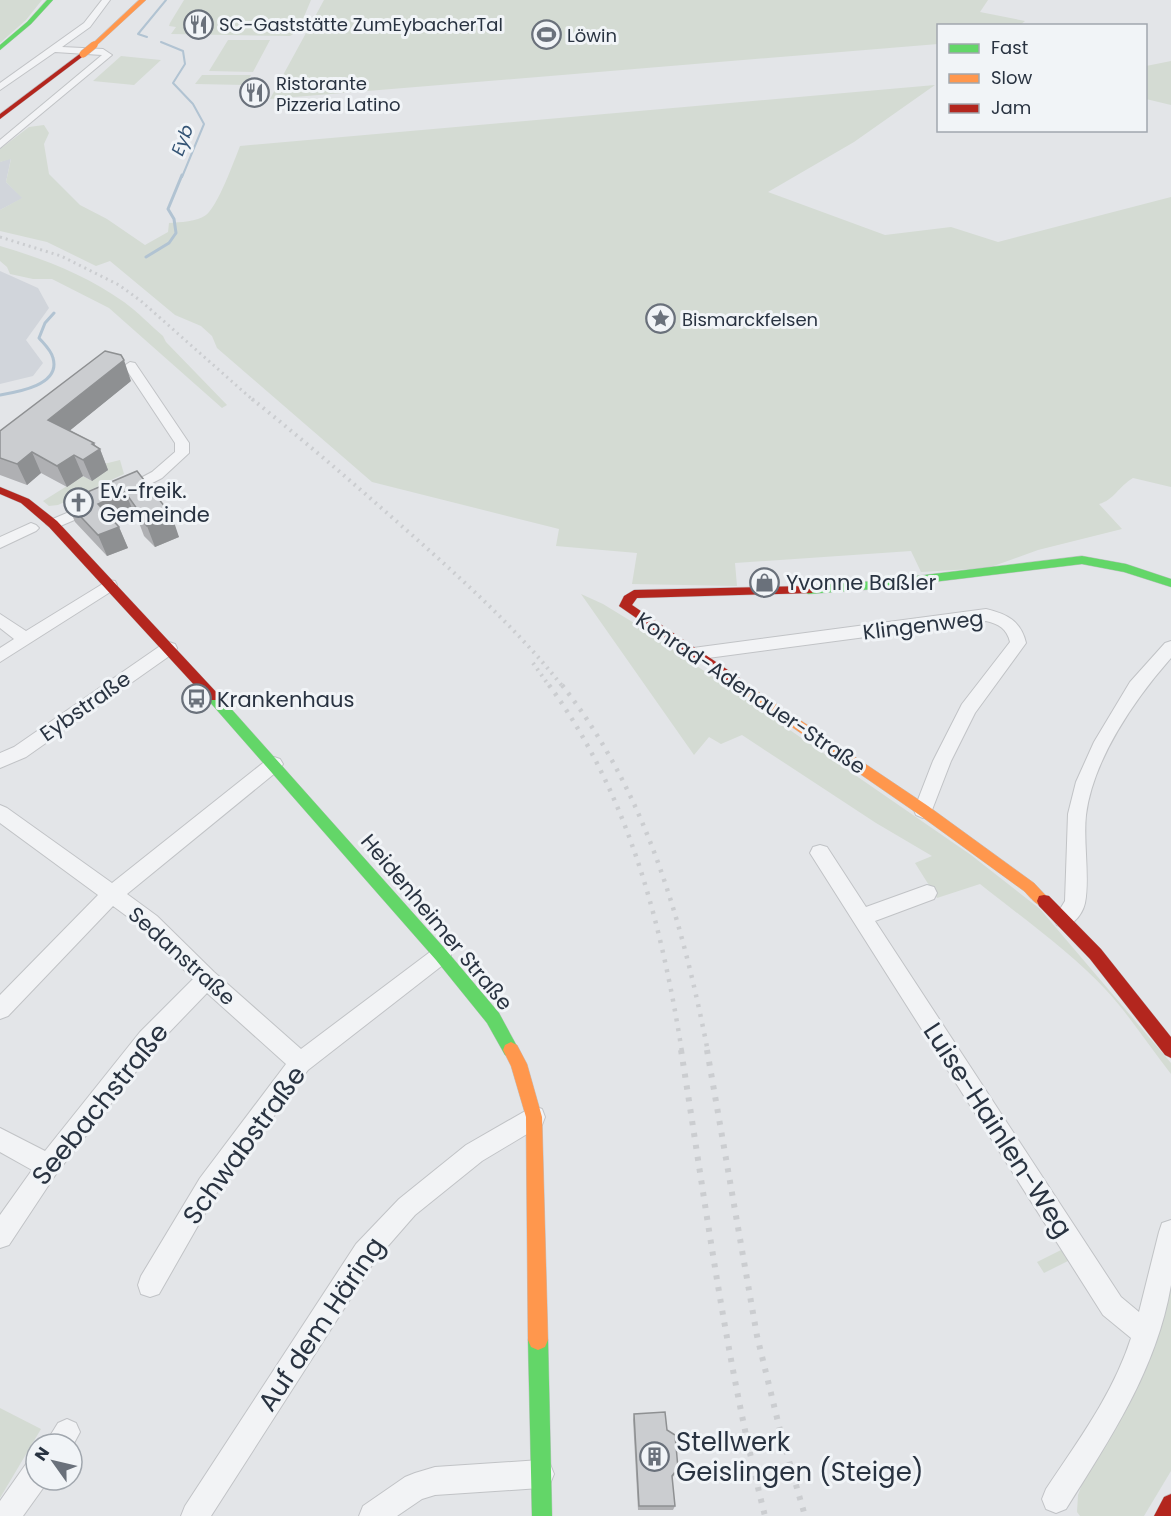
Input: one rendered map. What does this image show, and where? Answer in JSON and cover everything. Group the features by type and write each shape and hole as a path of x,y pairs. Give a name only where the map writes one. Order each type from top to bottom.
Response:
{"street":[{"path":"0,48 47,6 50,0"},
{"path":"0,87 87,25 106,0"},
{"path":"0,117 89,50 143,0"},
{"path":"0,145 108,55 107,53 53,49"},
{"path":"53,524 157,475 182,453 182,443 130,366"},
{"name":"Heidenheimer Straße","path":"0,490 25,501 53,524 274,764 493,1018 519,1064 534,1117 542,1516"},
{"path":"0,543 31,528"},
{"name":"Konrad-Adenauer-Straße","path":"1171,583 1126,568 1082,560 875,585 774,592 634,594 625,606 632,613 923,810 1029,887 1064,919 1126,990 1171,1050"},
{"path":"0,656 109,585"},
{"name":"Klingenweg","path":"693,654 986,615 1006,621 1016,631 1018,644 968,709 942,761 923,810"},
{"path":"0,620 26,639"},
{"path":"1064,919 1075,903 1077,814 1085,782 1103,742 1136,686 1171,647"},
{"name":"Eybstraße","path":"0,761 20,752 169,648"},
{"path":"0,1009 111,895 274,764"},
{"name":"Sedanstraße","path":"0,813 150,922 207,979 300,1063"},
{"name":"Luise-Hainlen-Weg","path":"820,853 1112,1306 1145,1333"},
{"path":"861,918 927,893"},
{"name":"Schwabstraße","path":"150,1285 208,1186 300,1063 441,955"},
{"name":"Seebachstraße","path":"0,1236 48,1166 148,1039 207,979"},
{"name":"Auf dem Häring","path":"195,1516 365,1253 406,1207 474,1153 534,1117"},
{"path":"0,1138 48,1166"},
{"path":"1056,1499 1124,1389 1145,1333 1160,1283 1171,1232"},
{"path":"373,1516 415,1487 435,1481 540,1474"},
{"path":"6,1516 24,1491"},
{"path":"1164,1516 1171,1504"}],"shaded area":[{"path":"0,0 42,0 26,20 0,43"},
{"path":"184,0 311,0 298,31 290,36 171,34 176,27 169,26 170,23"},
{"path":"324,0 988,0 980,12 1025,21 1021,24 937,24 937,44 270,99"},
{"path":"228,40 270,40 253,72 209,71"},
{"path":"121,56 161,60 134,85 93,81"},
{"path":"1171,61 1171,105 1147,99 1147,66"},
{"path":"202,75 251,75 246,85 195,84"},
{"path":"935,85 854,142 768,192 885,235 951,227 998,242 1171,197 1171,487 1133,478 1109,500 1099,504 1122,529 1038,550 988,568 921,572 911,551 735,563 737,586 632,584 637,553 556,546 559,529 372,482 217,348 212,336 201,326 175,315 110,261 96,266 47,242 0,231 0,210 22,198 6,182 11,159 0,162 0,149 29,127 44,125 49,133 44,144 49,174 80,205 107,219 145,245 168,232 169,223 193,220 206,215 211,210 240,146"},
{"path":"11,158 6,182 23,198 0,210 0,162"},
{"path":"0,246 33,256 110,292 163,336 166,342 227,405 222,408 109,308 52,279 33,279 10,274 7,267 0,261"},
{"path":"0,271 38,288 49,308 26,340 43,363 33,376 0,384"},
{"path":"120,460 124,474 58,505 49,506 43,501 83,476 92,481 100,465"},
{"path":"581,594 603,604 639,626 971,855 1040,909 1171,1063 1171,1074 1123,1010 1092,976 1045,935 980,884 937,898 915,863 932,856 876,823 742,735 721,744 709,737 694,755"},
{"path":"1063,1249 1070,1260 1044,1273 1037,1262"},
{"path":"1171,1271 1171,1471 1144,1516 1080,1516 1077,1512 1078,1495 1085,1476"},
{"path":"0,1408 41,1429 39,1432 24,1432 24,1458 0,1498"}],"building":[{"path":"105,351 121,355 124,360 48,420 94,443 92,444 100,449 83,460 74,455 57,466 32,452 17,464 0,458 0,431"},
{"path":"137,471 172,516 147,526 136,514 140,513 125,492 98,504 119,527 98,535 66,501"},
{"name":"Stellwerk Geislingen (Steige)","path":"665,1412 667,1430 675,1435 678,1468 672,1476 675,1506 639,1506 634,1414"}],"waterway":[{"name":"Eyb","path":"147,37 138,34 166,0"},
{"name":"Eyb","path":"161,42 183,51 185,64 173,83 193,104 204,124 182,177"},
{"name":"Eyb","path":"146,257 169,243 176,233 174,219 168,209 182,175"},
{"name":"Eyb","path":"0,395 36,386 51,375 54,367 53,358 39,338 45,323 54,313"}],"railway":[{"path":"0,237 61,256 119,285 141,301 254,401"},
{"path":"252,399 353,483 491,607 563,687"},
{"path":"533,663 550,687"},
{"path":"549,685 577,726 600,769 637,860 652,907 682,1052"},
{"path":"562,685 591,726 617,769 657,859 686,954 708,1052"},
{"path":"681,1050 728,1342 765,1516"},
{"path":"707,1050 757,1336 779,1426 805,1516"}],"traffic: fast":[{"path":"0,48 29,23 50,0"},
{"path":"808,590 875,585 1082,560 1126,568 1171,583"},
{"path":"213,697 441,955 493,1018 511,1050"},
{"path":"538,1340 542,1516"}],"traffic: slow":[{"path":"94,45 143,0"},
{"path":"83,54 94,45"},
{"path":"739,684 923,810 1029,887 1044,901"},
{"path":"511,1050 519,1064 534,1117 538,1340"}],"traffic: jam":[{"path":"0,117 83,54"},
{"path":"0,490 25,501 53,524 213,697"},
{"path":"739,684 625,606 628,599 634,594 808,590"},
{"path":"1044,901 1095,954 1171,1050"},
{"path":"1164,1516 1171,1504"}],"place":[{"name":"SC-Gaststätte ZumEybacherTal","path":"198,24"},
{"name":"Löwin","path":"546,35"},
{"name":"Ristorante Pizzeria Latino","path":"255,93"},
{"name":"Bismarckfelsen","path":"661,319"},
{"name":"Ev.-freik. Gemeinde","path":"79,502"},
{"name":"Yvonne Baßler","path":"765,582"},
{"name":"Krankenhaus","path":"196,699"},
{"name":"Stellwerk Geislingen (Steige)","path":"655,1457"}]}
